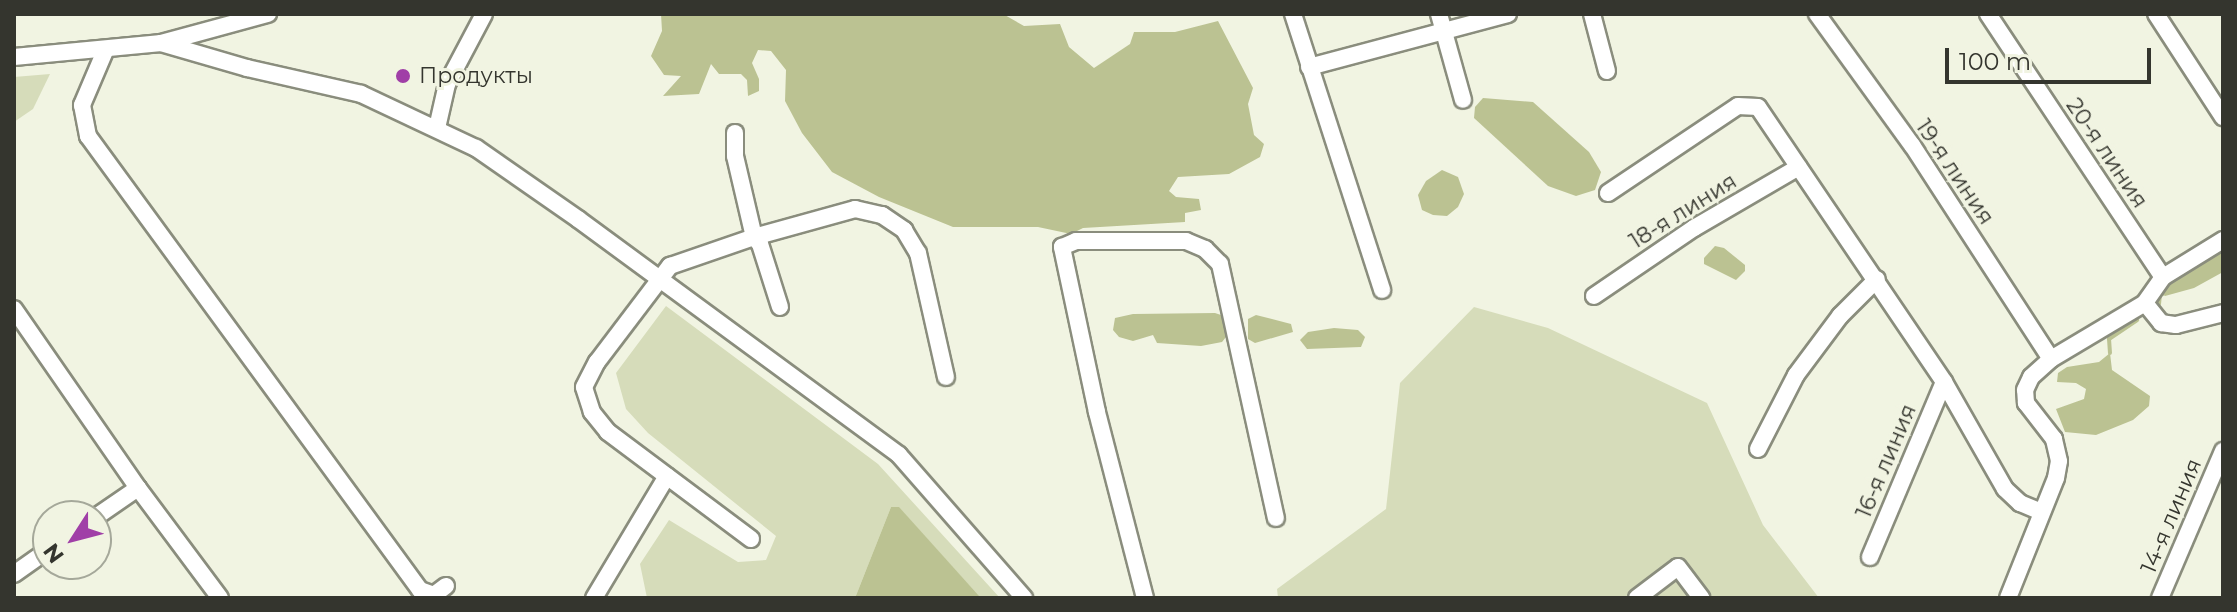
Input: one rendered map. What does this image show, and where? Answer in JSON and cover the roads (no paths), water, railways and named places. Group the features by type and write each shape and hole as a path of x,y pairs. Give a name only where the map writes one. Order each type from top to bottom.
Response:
{"street":[{"path":"14,57 105,51 161,43 268,14"},
{"path":"437,128 447,84 484,14"},
{"path":"1293,14 1382,290"},
{"path":"1439,14 1463,100"},
{"path":"1309,67 1508,14"},
{"path":"1592,14 1607,71"},
{"name":"19-я линия","path":"1817,14 1912,145 2051,359"},
{"name":"20-я линия","path":"1988,14 2163,277"},
{"path":"2156,14 2223,117"},
{"path":"161,43 247,68 361,94 476,148 899,455 1024,598"},
{"path":"105,51 82,105 88,136 420,590 434,595 446,586"},
{"path":"1608,193 1738,106 1758,107 1944,382 2005,489 2020,503 2041,512"},
{"path":"735,133 735,156 754,237 760,244 780,307"},
{"name":"18-я линия","path":"1594,296 1694,228 1799,167"},
{"path":"751,539 608,432 592,412 584,387 597,362 670,266 754,237 855,209 882,215 904,230 918,253 946,377"},
{"path":"2008,598 2059,461 2054,439 2026,403 2025,390 2031,377 2051,359 2145,303 2163,277 2223,240"},
{"path":"1145,598 1097,412 1062,247 1076,241 1186,241 1205,249 1220,264 1276,518"},
{"path":"1758,449 1796,375 1840,316 1877,279"},
{"path":"2145,303 2161,323 2176,325 2223,313"},
{"path":"14,309 138,488 220,598"},
{"name":"16-я линия","path":"1870,557 1944,382"},
{"name":"14-я линия","path":"2160,598 2223,451"},
{"path":"598,597 667,476"},
{"path":"112,506 138,488"},
{"path":"14,574 32,561"},
{"path":"1637,598 1678,567 1701,598"}],"waterway":[{"path":"2159,304 2160,295 2165,293"},
{"path":"2110,353 2109,339 2137,320"}],"place":[{"name":"Продукты","path":"403,76"}]}
